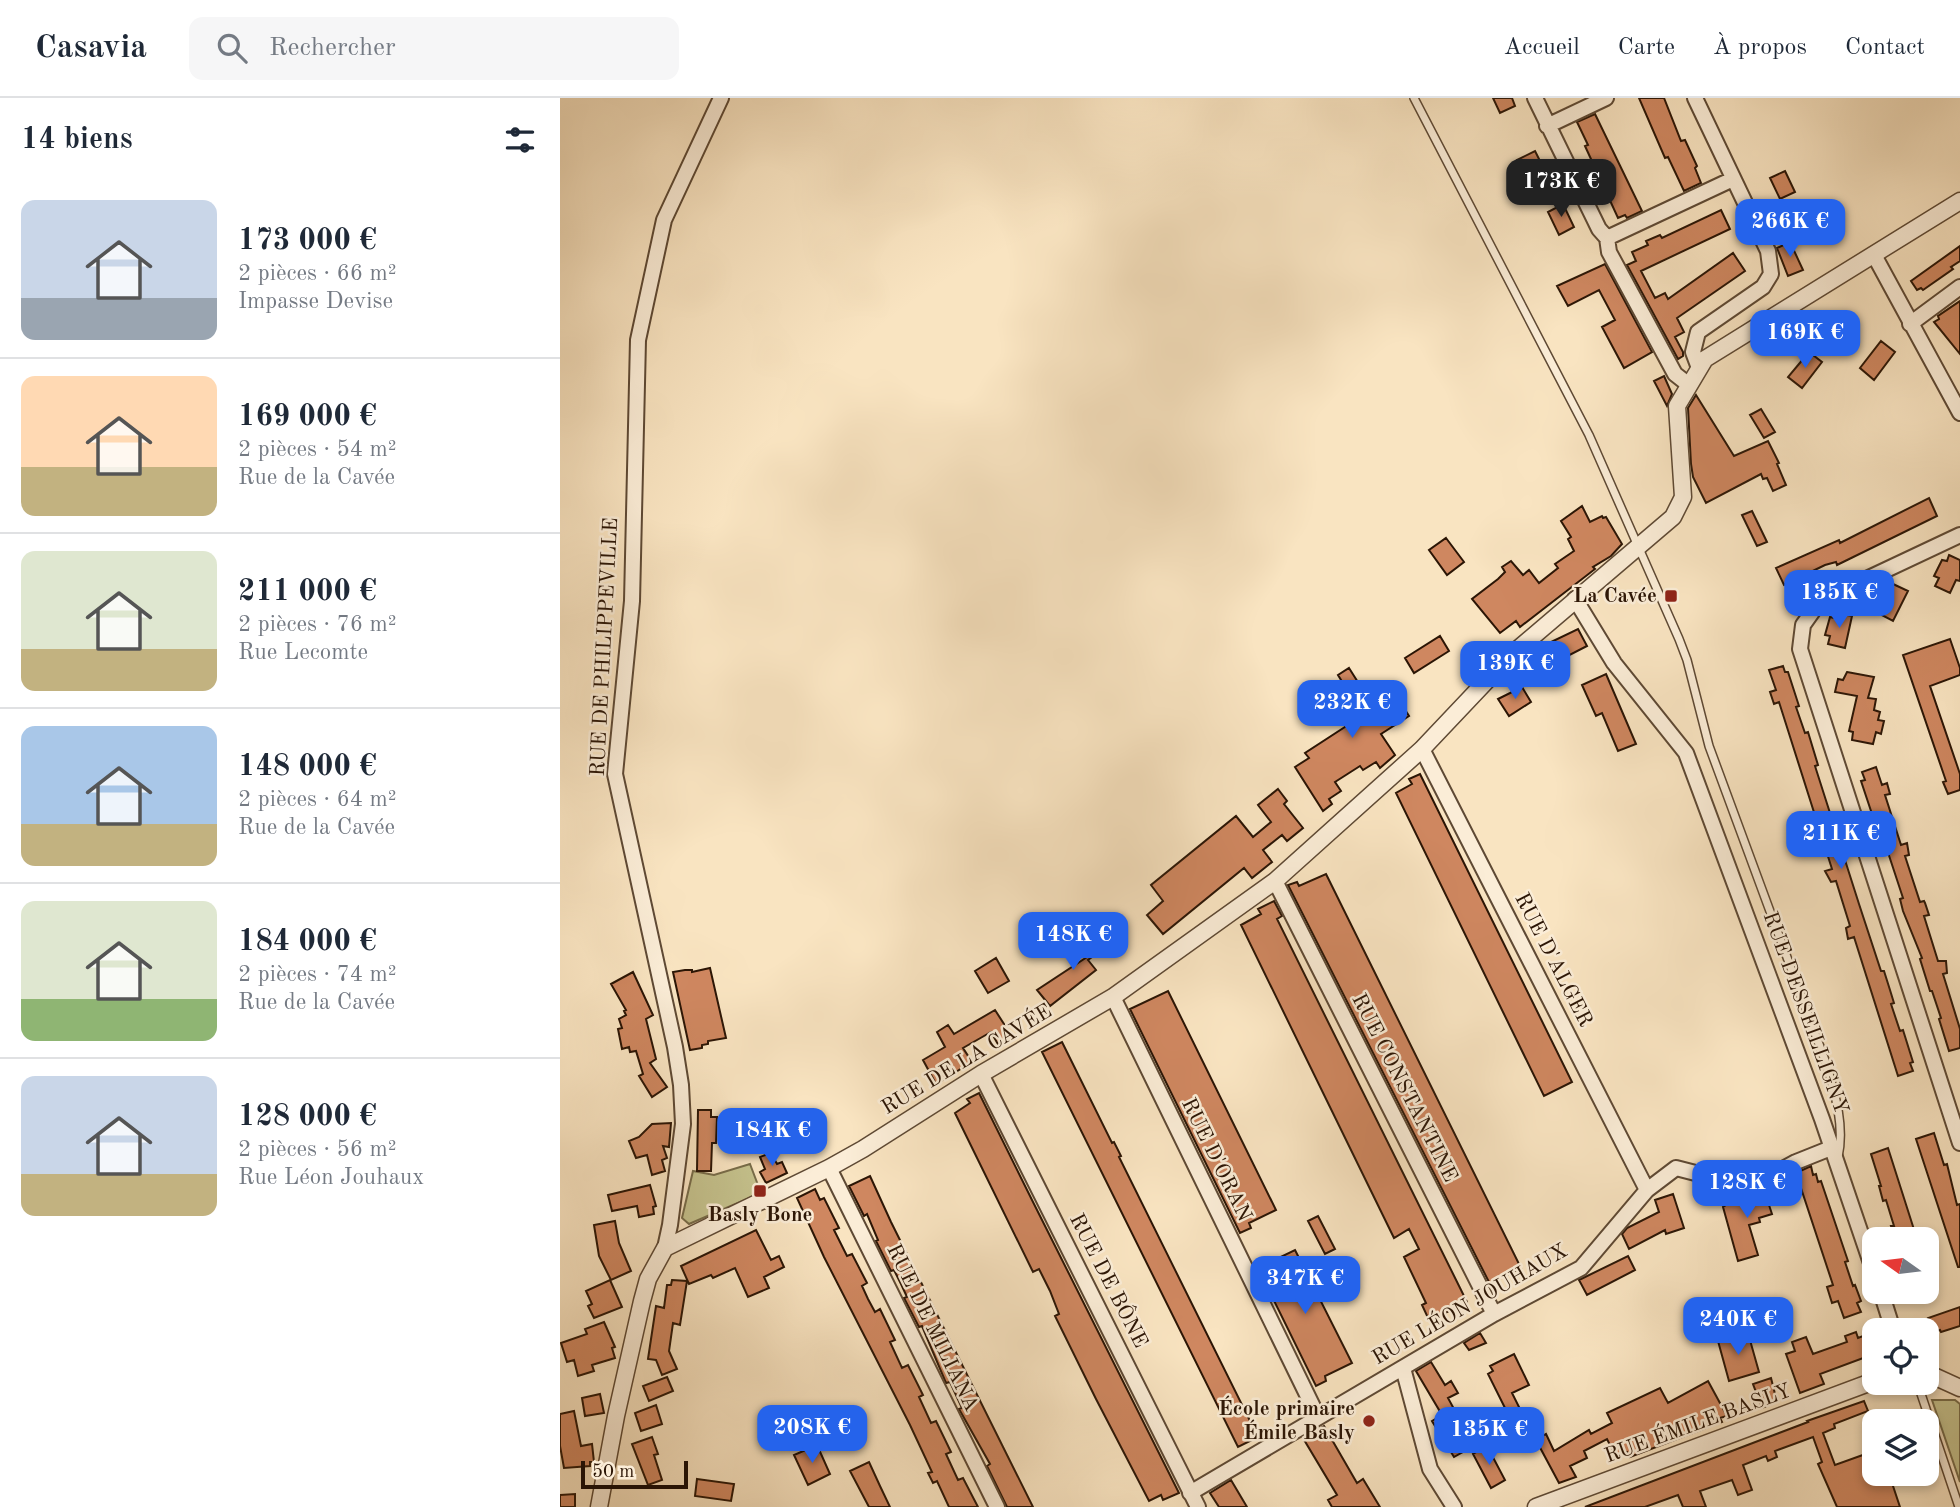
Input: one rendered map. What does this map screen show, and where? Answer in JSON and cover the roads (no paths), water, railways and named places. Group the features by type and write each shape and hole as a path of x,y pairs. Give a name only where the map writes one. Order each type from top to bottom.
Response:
{"street":[{"name":"RUE DE PHILIPPEVILLE","path":"665,1248 683,1124 681,1085 673,1034 615,775 632,601 638,340 664,220 721,98"},
{"path":"1535,98 1607,239 1609,252 1675,374 1689,385"},
{"path":"1547,126 1606,98"},
{"path":"1695,98 1768,251 1772,274 1763,287 1698,332 1693,352 1699,369"},
{"path":"1607,239 1733,179"},
{"name":"RUE DE LA CAVÉE","path":"665,1248 829,1168 981,1074 1113,997 1275,881 1422,749 1511,655 1673,517 1683,497 1677,406 1705,359 1960,201"},
{"path":"1874,255 1960,413"},
{"path":"1910,324 1960,287"},
{"path":"1960,534 1820,600 1803,625 1800,649 1954,1102 1960,1143"},
{"name":"RUE DESSEILLIGNY","path":"1575,598 1614,663 1686,753 1862,1237"},
{"name":"RUE D'ALGER","path":"1422,749 1647,1190"},
{"name":"RUE CONSTANTINE","path":"1275,881 1494,1314"},
{"name":"RUE D'ORAN","path":"1113,997 1318,1417"},
{"name":"RUE DE BÔNE","path":"981,1074 1198,1507"},
{"name":"RUE LÉON JOUHAUX","path":"1190,1493 1494,1314 1581,1268 1647,1190 1676,1168 1750,1187 1796,1162 1834,1155"},
{"name":"RUE DE MILIANA","path":"829,1168 997,1507"},
{"path":"599,1507 642,1301 648,1279 665,1248"},
{"path":"1403,1368 1430,1469 1454,1507"},
{"path":"1939,1378 1959,1385"},
{"name":"RUE ÉMILE BASLY","path":"1536,1507 1862,1385"}],"lane":[{"path":"1414,98 1589,435 1687,660 1709,746 1826,1063 1839,1113 1841,1142 1834,1155"},
{"path":"1921,1395 1959,1507"}],"place":[{"name":"La Cavée","path":"1671,596"},
{"name":"Basly Bone","path":"760,1191"},
{"name":"École primaire Émile Basly","path":"1369,1421"}]}
